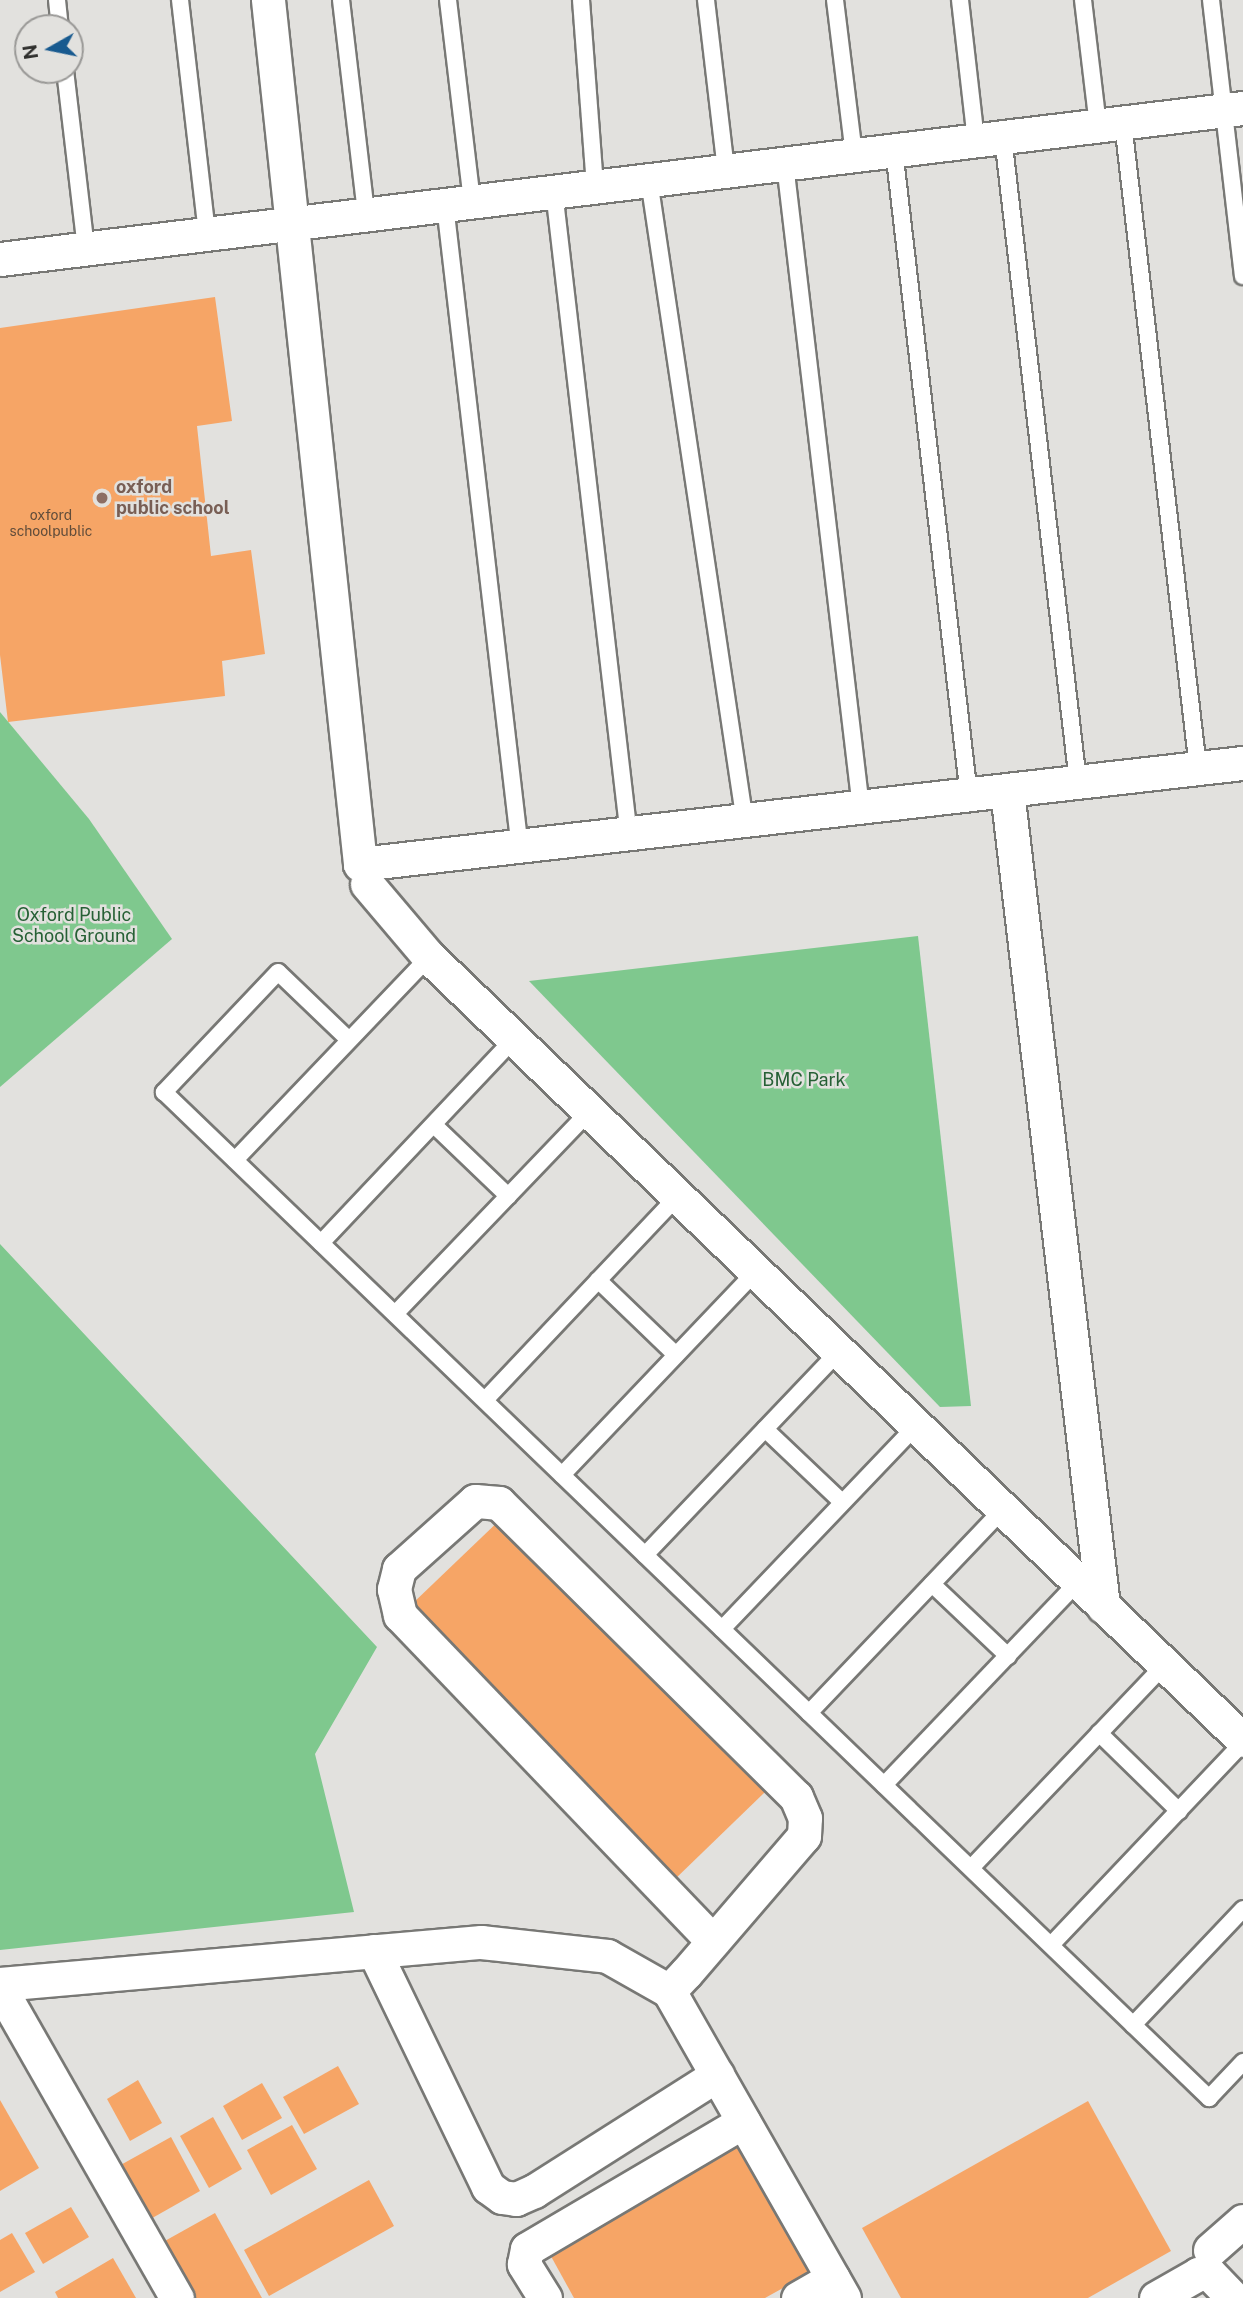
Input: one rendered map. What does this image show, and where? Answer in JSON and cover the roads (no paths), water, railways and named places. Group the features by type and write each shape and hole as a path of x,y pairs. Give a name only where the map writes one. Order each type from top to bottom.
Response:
{"street":[{"path":"268,0 295,223 364,874 429,957 1243,1742"},
{"path":"0,258 1233,109"},
{"path":"364,874 520,849 1243,763"},
{"path":"1007,791 1103,1606"},
{"path":"668,1991 713,1941 804,1836 796,1797 499,1503 475,1501 399,1569 394,1588 400,1615 713,1941"},
{"path":"177,2298 0,1986 481,1942 607,1956 668,1991 840,2293 798,2298"},
{"path":"374,1951 488,2187 502,2197 516,2199 534,2191 717,2075"},
{"path":"545,2298 524,2264 527,2249 743,2122"},
{"path":"1210,2250 1243,2221"},
{"path":"1156,2298 1198,2274 1209,2273 1233,2298"}],"lane":[{"path":"180,0 207,234"},
{"path":"341,0 366,214"},
{"path":"448,0 458,203 520,849"},
{"path":"581,0 595,186"},
{"path":"706,0 726,171"},
{"path":"835,0 853,155"},
{"path":"960,0 990,139 1078,782"},
{"path":"1083,0 1110,124 1198,768"},
{"path":"1211,0 1233,109 1243,276"},
{"path":"67,84 86,248"},
{"path":"894,150 969,796"},
{"path":"785,164 861,808"},
{"path":"649,180 745,822"},
{"path":"554,191 629,836"},
{"path":"235,1160 429,957"},
{"path":"349,1040 278,972 164,1092 1209,2098 1243,2062"},
{"path":"321,1243 514,1039"},
{"path":"395,1314 590,1111"},
{"path":"434,1125 508,1196"},
{"path":"485,1400 678,1196"},
{"path":"562,1475 756,1271"},
{"path":"598,1280 676,1354"},
{"path":"645,1555 839,1352"},
{"path":"722,1629 916,1426"},
{"path":"765,1429 842,1502"},
{"path":"809,1713 1003,1509"},
{"path":"884,1786 1078,1582"},
{"path":"932,1584 1007,1656"},
{"path":"971,1868 1164,1665"},
{"path":"1099,1733 1179,1811"},
{"path":"1051,1945 1243,1742"},
{"path":"1133,2025 1243,1909"}],"place":[{"name":"oxford public school","path":"102,498"}],"park label":[{"name":"Oxford Public School Ground","path":"74,926"},
{"name":"BMC Park","path":"804,1080"}]}
